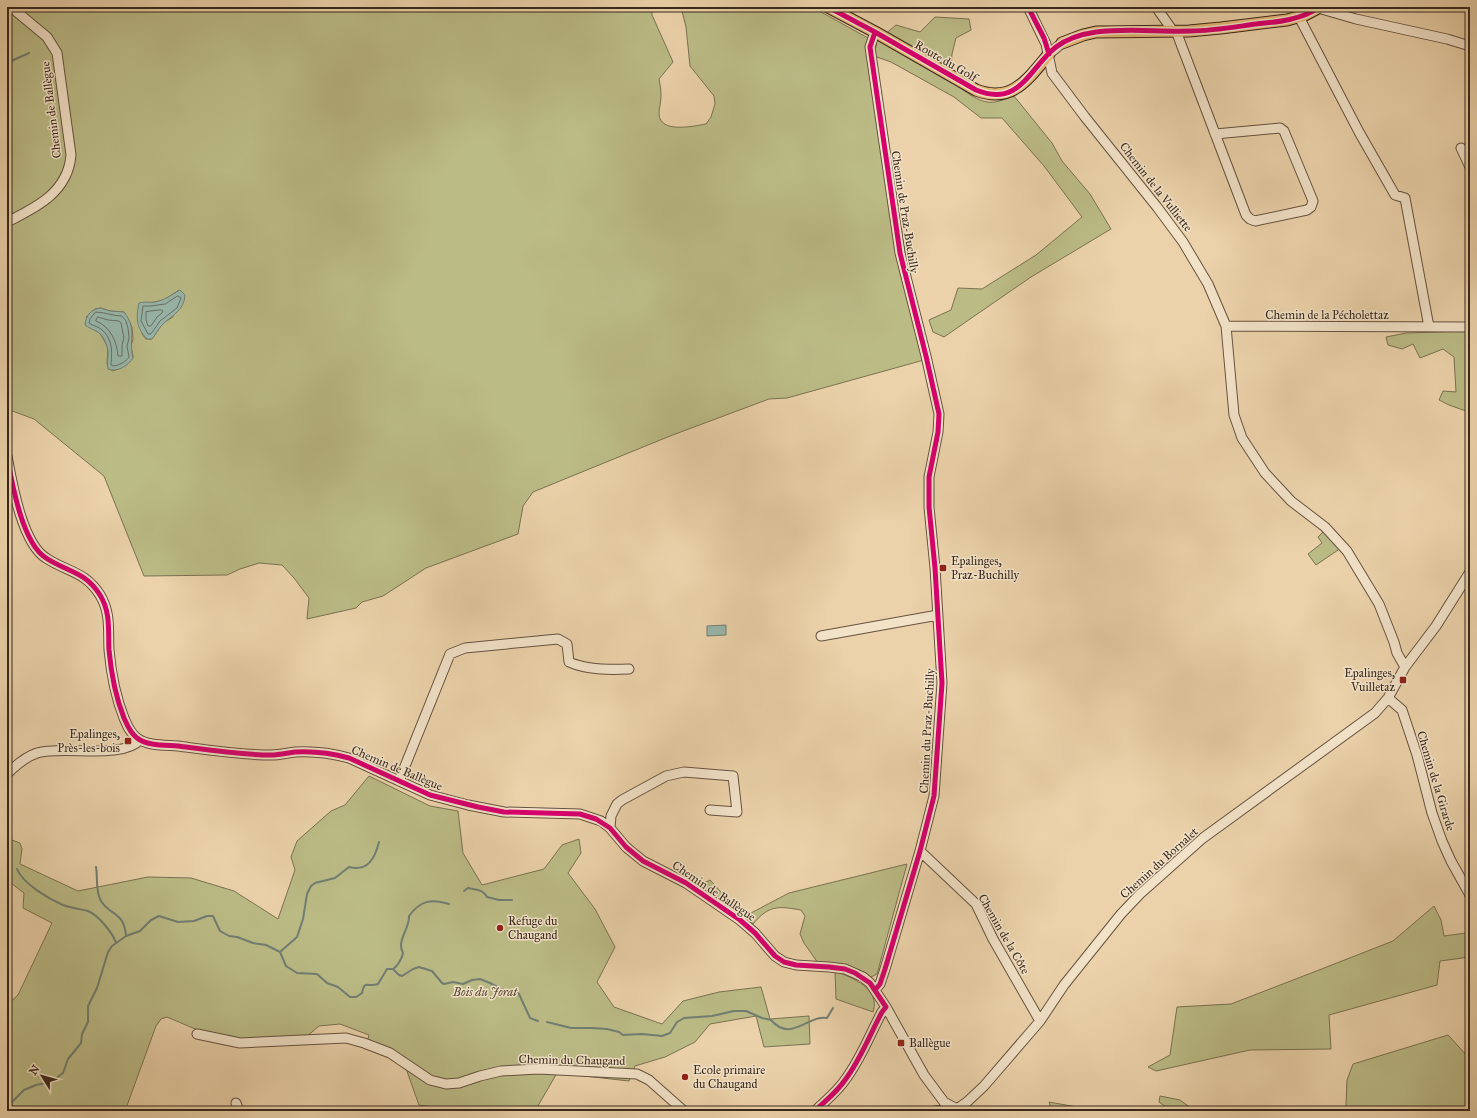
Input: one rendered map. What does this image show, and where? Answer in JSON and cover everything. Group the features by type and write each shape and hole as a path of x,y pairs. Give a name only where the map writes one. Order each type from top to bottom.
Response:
{"main road":[{"name":"Route du Golf","path":"828,7 985,94 999,95 1011,91 1024,81 1049,54"},
{"path":"1062,43 1082,35 1096,32 1196,31 1271,23 1299,17 1319,8"}],"street":[{"name":"Chemin de Ballègue","path":"7,222 33,210 46,201 67,174 70,166 71,154 57,53 47,37 12,7"},
{"path":"1156,7 1175,31 1246,215 1250,220 1255,221 1307,210 1312,207 1313,200 1284,131 1280,128 1215,134"},
{"path":"1319,8 1356,19 1447,39 1470,46"},
{"name":"Chemin de la Vulliette","path":"1032,10 1046,44 1052,73 1157,207 1182,242 1208,284 1226,326 1234,415 1242,438 1265,474 1291,501 1325,527 1347,551 1379,604 1397,653 1405,667"},
{"path":"1299,17 1359,132 1395,195 1405,198 1428,327"},
{"name":"Chemin de Praz-Buchilly","path":"875,32 870,47 900,253 939,414 938,432 932,464"},
{"path":"1049,54 1062,43"},
{"path":"1037,68 1052,73"},
{"path":"1461,148 1470,167"},
{"name":"Chemin de la Pécholettaz","path":"1226,326 1470,327"},
{"path":"7,456 12,483 32,544 45,558 83,576 91,582 106,607 109,623 109,651 118,704 130,731 140,740 134,745 113,751 59,750 36,753 22,760 7,774"},
{"name":"Chemin du Praz-Buchilly","path":"875,990 880,984 920,851 934,796 942,683 929,507 929,477 932,464"},
{"name":"Chemin du Bornalet","path":"959,1110 984,1086 1040,1021 1064,985 1121,914 1140,894 1203,838 1375,713 1388,698 1405,667 1436,626 1470,572"},
{"path":"821,636 938,615"},
{"path":"399,781 450,654 465,648 558,639 567,644 569,662 578,666 609,670 629,670"},
{"name":"Chemin de la Girarde","path":"1388,698 1402,710 1447,854 1470,895"},
{"name":"Chemin de Ballègue","path":"140,740 151,743 206,750 272,755 295,752 326,753 349,758 430,795 478,807 504,812 580,814 596,819 610,828 626,846 643,861 686,883 740,920 756,933 775,956 784,962 796,966 845,969 863,977 870,983 886,1007 924,1075 944,1102 959,1110"},
{"path":"610,828 611,816 615,807 622,800 666,776 684,772 733,776 737,812 710,810"},
{"name":"Chemin de la Côte","path":"920,851 976,904 993,939 1040,1021"},
{"path":"815,1111 846,1079 886,1007"},
{"name":"Chemin du Chaugand","path":"197,1034 240,1043 346,1038 390,1053 430,1080 446,1084 459,1083 480,1076 501,1072 538,1069 637,1074 649,1080 684,1111"},
{"path":"935,1111 959,1110"}],"green space":[{"path":"7,7 652,7 652,15 673,62 659,79 661,95 659,114 661,120 665,124 678,127 706,124 711,117 715,104 714,96 690,66 686,27 681,7 812,7 868,38 924,360 787,398 769,399 670,436 533,492 523,506 518,534 426,568 383,596 362,602 356,608 307,619 309,598 282,565 259,563 227,575 144,576 104,476 34,419 7,409","holes":["179,290 173,317 163,323 152,339 146,339 142,334 150,303 164,300","101,308 110,311 124,312 132,327 133,339 131,346 133,357 124,366 112,371 107,364 108,347 101,335 86,317 95,309"]},
{"path":"935,17 969,19 971,30 956,38 952,54 950,80 967,93 986,102 999,101 1014,96 1052,143 1062,161 1090,194 1111,229 1031,277 944,337 933,332 929,320 951,310 958,288 982,289 1036,255 1082,217 1044,166 1002,118 981,118 954,97 891,62 874,56 877,41 896,25 920,32"},
{"path":"1470,331 1470,408 1466,411 1439,400 1443,391 1456,392 1454,357 1443,349 1420,358 1413,344 1402,349 1388,345 1386,337 1406,333"},
{"path":"1324,531 1341,548 1316,565 1308,554 1322,543 1318,537"},
{"name":"Bois du Jorat","path":"369,776 430,806 458,811 463,853 482,885 544,869 562,845 579,839 581,853 568,873 595,909 615,947 597,982 614,1007 662,1024 683,1001 719,992 761,987 770,1019 809,1016 810,1044 764,1047 756,1016 710,1024 695,1042 665,1057 635,1066 629,1081 557,1073 535,1111 463,1111 419,1105 404,1063 366,1046 369,1035 340,1024 319,1026 305,1038 242,1039 200,1031 167,1017 161,1019 156,1026 125,1111 7,1111 7,1005 18,995 52,923 23,908 24,893 7,880 7,848 12,840 20,843 22,849 20,864 78,891 148,877 191,878 234,891 278,919 295,870 291,857 297,841 331,811 345,805"},
{"path":"907,864 877,974 871,977 857,969 818,963 804,943 800,934 805,916 801,910 774,908 764,913 753,924 698,886 710,880 730,902 751,913 789,893"},
{"path":"1434,906 1441,920 1444,936 1466,933 1470,945 1470,957 1440,961 1437,985 1329,1015 1331,1049 1250,1050 1156,1071 1148,1067 1170,1055 1177,1007 1231,1004 1393,941"},
{"path":"835,971 857,981 869,990 873,996 873,1012 836,999"},
{"path":"1448,1035 1470,1059 1470,1111 1332,1111 1346,1106 1347,1080 1353,1064"},
{"path":"1160,1096 1180,1100 1195,1111 1172,1111 1159,1102"},
{"path":"1049,1102 1099,1111 1052,1111"}],"water":[{"path":"180,290 185,295 181,308 162,325 152,339 147,339 143,335 138,322 137,313 139,303 159,301"},
{"path":"101,308 110,311 124,312 131,324 133,358 126,366 119,369 108,369 108,350 105,340 99,333 85,325 90,313"},
{"path":"726,625 726,635 707,636 707,626"}],"waterway":[{"path":"7,66 9,62 29,53"},
{"path":"280,952 297,937 303,919 307,894 311,886 315,883 335,878 349,867 356,868 366,866 373,858 379,842"},
{"path":"96,867 99,897 105,906 123,922 126,936"},
{"path":"17,869 20,875 30,885 44,895 63,905 92,913 105,925 112,934 116,943"},
{"path":"464,891 468,888 481,891 487,897 499,900 512,900"},
{"path":"393,969 401,959 403,953 401,948 402,939 408,925 409,916 413,911 422,904 431,901 449,904"},
{"path":"7,1110 13,1101 24,1090 36,1085 51,1082 63,1073 68,1059 81,1043 82,1034 88,1022 88,1006 97,988 108,952 112,946 126,936 140,931 151,920 159,916 178,922 194,921 207,916 213,916 220,931 229,936 266,945 280,952 286,966 297,973 317,974 327,983 338,987 350,997 356,997 362,993 365,985 378,984 387,969 393,969 402,976 419,967 432,971 444,984 453,982 463,984 472,980 480,979 503,990 515,992 519,994 530,1018 538,1021"},
{"path":"547,1022 571,1028 607,1029 619,1032 623,1035 642,1034 662,1036 670,1033 677,1022 684,1018 712,1016 734,1011 746,1011 771,1020 778,1026 785,1029 792,1029 813,1020 827,1018 833,1008"}],"cycle path":[{"path":"828,7 976,90 991,94 1003,94 1014,90 1056,47 1065,41 1080,35 1119,30 1190,31 1223,29 1289,20 1305,15 1320,7"},
{"path":"1028,7 1044,38 1049,54"},
{"path":"875,32 870,47 900,253 939,414 938,432 929,477 929,507 935,568 942,683 934,796 920,851 885,969 880,984 875,990"},
{"path":"7,456 19,512 30,540 46,558 82,576 88,581 104,602 108,622 110,658 116,693 126,723 137,738 141,741 156,745 178,746 212,751 259,755 295,752 336,755 349,758 430,795 478,807 504,812 580,814 596,819 610,828 626,847 643,861 686,883 740,920 755,933 775,956 784,962 796,965 845,969 855,973 870,983 886,1007 851,1072 831,1096 815,1111"}],"place":[{"name":"Epalinges, Praz-Buchilly","path":"943,568"},
{"name":"Epalinges, Vuilletaz","path":"1403,680"},
{"name":"Epalinges, Près-les-bois","path":"128,741"},
{"name":"Refuge du Chaugand","path":"500,928"},
{"name":"Ballègue","path":"901,1043"},
{"name":"Ecole primaire du Chaugand","path":"685,1077"}]}
